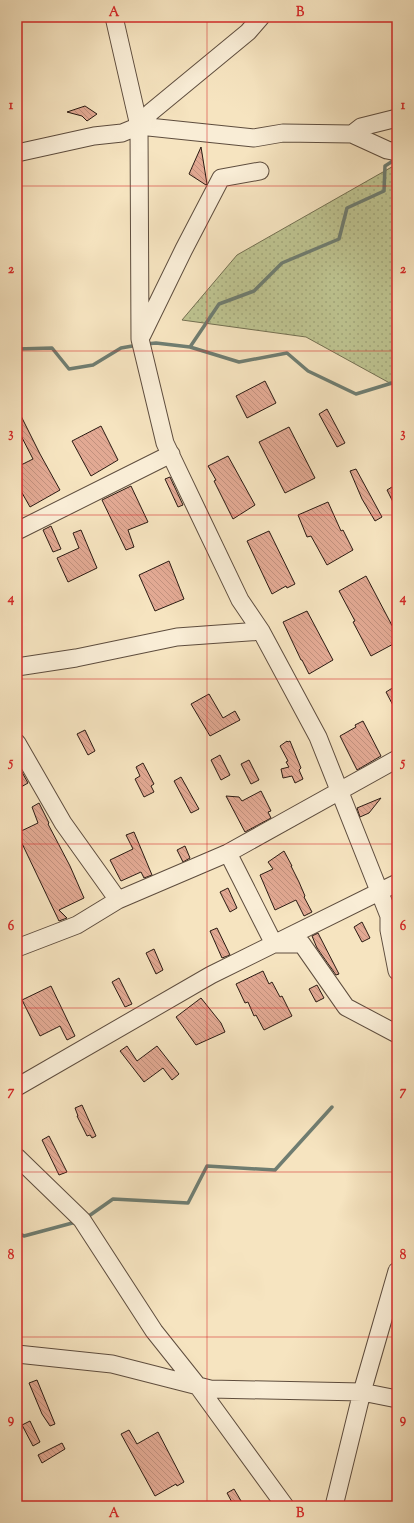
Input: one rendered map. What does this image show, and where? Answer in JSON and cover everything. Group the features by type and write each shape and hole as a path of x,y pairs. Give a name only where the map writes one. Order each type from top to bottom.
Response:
{"street":[{"path":"114,17 139,126 140,339 165,443 240,600 262,631 318,737 393,920 389,930 397,971"},
{"path":"17,153 94,136 122,133 139,126 151,112 248,32 260,17"},
{"path":"352,134 361,127 397,118"},
{"path":"139,126 254,138 283,133 352,134 388,150 397,152"},
{"path":"140,339 221,178 260,171"},
{"path":"17,531 171,454"},
{"path":"17,666 76,658 177,637 262,631"},
{"path":"17,743 63,823 118,900"},
{"path":"17,948 77,925 118,900 228,853 397,759"},
{"path":"228,853 274,944"},
{"path":"17,1087 211,975 397,883"},
{"path":"274,944 302,944 346,1007 397,1034"},
{"path":"17,1157 82,1220 154,1331 197,1385 285,1506"},
{"path":"334,1506 362,1392 397,1271"},
{"path":"17,1354 112,1364 210,1389 362,1392 397,1399"}],"green space":[{"path":"397,164 397,387 306,337 182,320 237,255"}],"building":[{"path":"85,106 97,114 87,121 82,116 67,112"},
{"path":"201,147 207,184 206,185 189,174"},
{"path":"265,381 276,403 247,418 236,396"},
{"path":"17,408 60,490 30,507 17,484 17,467 33,459 17,428"},
{"path":"327,409 345,443 337,447 319,414"},
{"path":"101,426 118,460 91,476 72,441"},
{"path":"289,427 315,478 285,493 259,442"},
{"path":"228,456 255,505 233,519 214,481 216,480 208,466"},
{"path":"356,469 382,517 375,521 362,499 350,471"},
{"path":"170,477 183,505 178,507 165,479"},
{"path":"397,484 397,510 387,490"},
{"path":"131,486 148,522 128,530 134,547 126,550 102,500"},
{"path":"328,502 341,531 343,530 353,550 327,565 311,536 307,537 298,515"},
{"path":"51,526 61,549 53,552 43,530"},
{"path":"81,530 97,568 68,582 57,558 79,548 73,533"},
{"path":"269,531 295,584 287,588 286,586 272,594 247,541"},
{"path":"169,561 184,599 155,611 139,575"},
{"path":"366,576 397,635 397,642 371,656 339,591"},
{"path":"307,611 333,660 309,674 283,622"},
{"path":"394,687 397,693 397,713 386,692"},
{"path":"209,694 223,718 235,711 240,720 210,736 191,704"},
{"path":"363,721 381,756 357,770 340,736 356,727 355,725"},
{"path":"85,730 95,751 88,755 77,734"},
{"path":"287,741 290,741 301,768 299,770 303,779 295,783 292,776 283,778 281,769 289,767 286,762 288,761 280,746"},
{"path":"220,755 230,775 221,780 211,760"},
{"path":"249,760 259,780 251,784 241,764"},
{"path":"17,763 28,783 21,787 17,780"},
{"path":"143,763 154,784 151,786 154,792 144,797 135,779 140,776 136,767"},
{"path":"181,777 199,809 191,813 174,781"},
{"path":"261,791 271,811 268,812 271,818 245,832 226,796 239,797 242,801"},
{"path":"381,798 369,813 360,817 357,808"},
{"path":"39,803 84,898 59,910 67,918 59,921 17,833 38,823 32,807"},
{"path":"134,832 152,875 144,878 141,872 121,881 110,860 133,849 126,835"},
{"path":"185,846 190,858 183,862 177,850"},
{"path":"284,851 312,912 304,916 296,900 275,910 260,875 273,869 268,862"},
{"path":"228,888 237,908 230,912 220,892"},
{"path":"362,922 370,938 362,942 354,927"},
{"path":"217,928 230,955 222,958 210,931"},
{"path":"318,933 339,974 336,975 317,948 312,936"},
{"path":"154,949 163,970 156,974 146,953"},
{"path":"263,971 269,984 272,982 280,997 282,996 292,1016 264,1030 256,1015 254,1016 248,1002 245,1003 236,984"},
{"path":"119,978 132,1004 125,1007 112,982"},
{"path":"317,985 324,998 316,1002 309,989"},
{"path":"51,986 75,1036 67,1040 60,1026 40,1036 22,1000"},
{"path":"201,998 221,1023 225,1032 196,1045 176,1017"},
{"path":"127,1046 137,1061 157,1046 179,1074 172,1080 163,1068 144,1082 120,1051"},
{"path":"82,1105 96,1136 92,1138 90,1135 87,1136 77,1116 75,1108"},
{"path":"49,1136 67,1172 59,1175 42,1140"},
{"path":"37,1380 55,1424 50,1426 42,1414 29,1383"},
{"path":"30,1421 40,1442 33,1446 22,1425"},
{"path":"129,1430 137,1444 158,1432 184,1482 177,1486 176,1484 155,1496 121,1434"},
{"path":"62,1443 65,1449 42,1463 38,1455"},
{"path":"234,1489 244,1506 234,1506 227,1493"}],"waterway":[{"path":"190,347 219,304 254,291 282,263 339,239 347,208 384,191 385,166 396,159"},
{"path":"146,344 156,343 190,347 239,362 287,353 308,371 356,394 392,383 397,383"},
{"path":"17,349 52,348 69,369 93,365 121,348 138,345"},
{"path":"86,1218 113,1199 188,1203 207,1166 275,1170 332,1107"},
{"path":"17,1232 24,1236 76,1222"}]}
